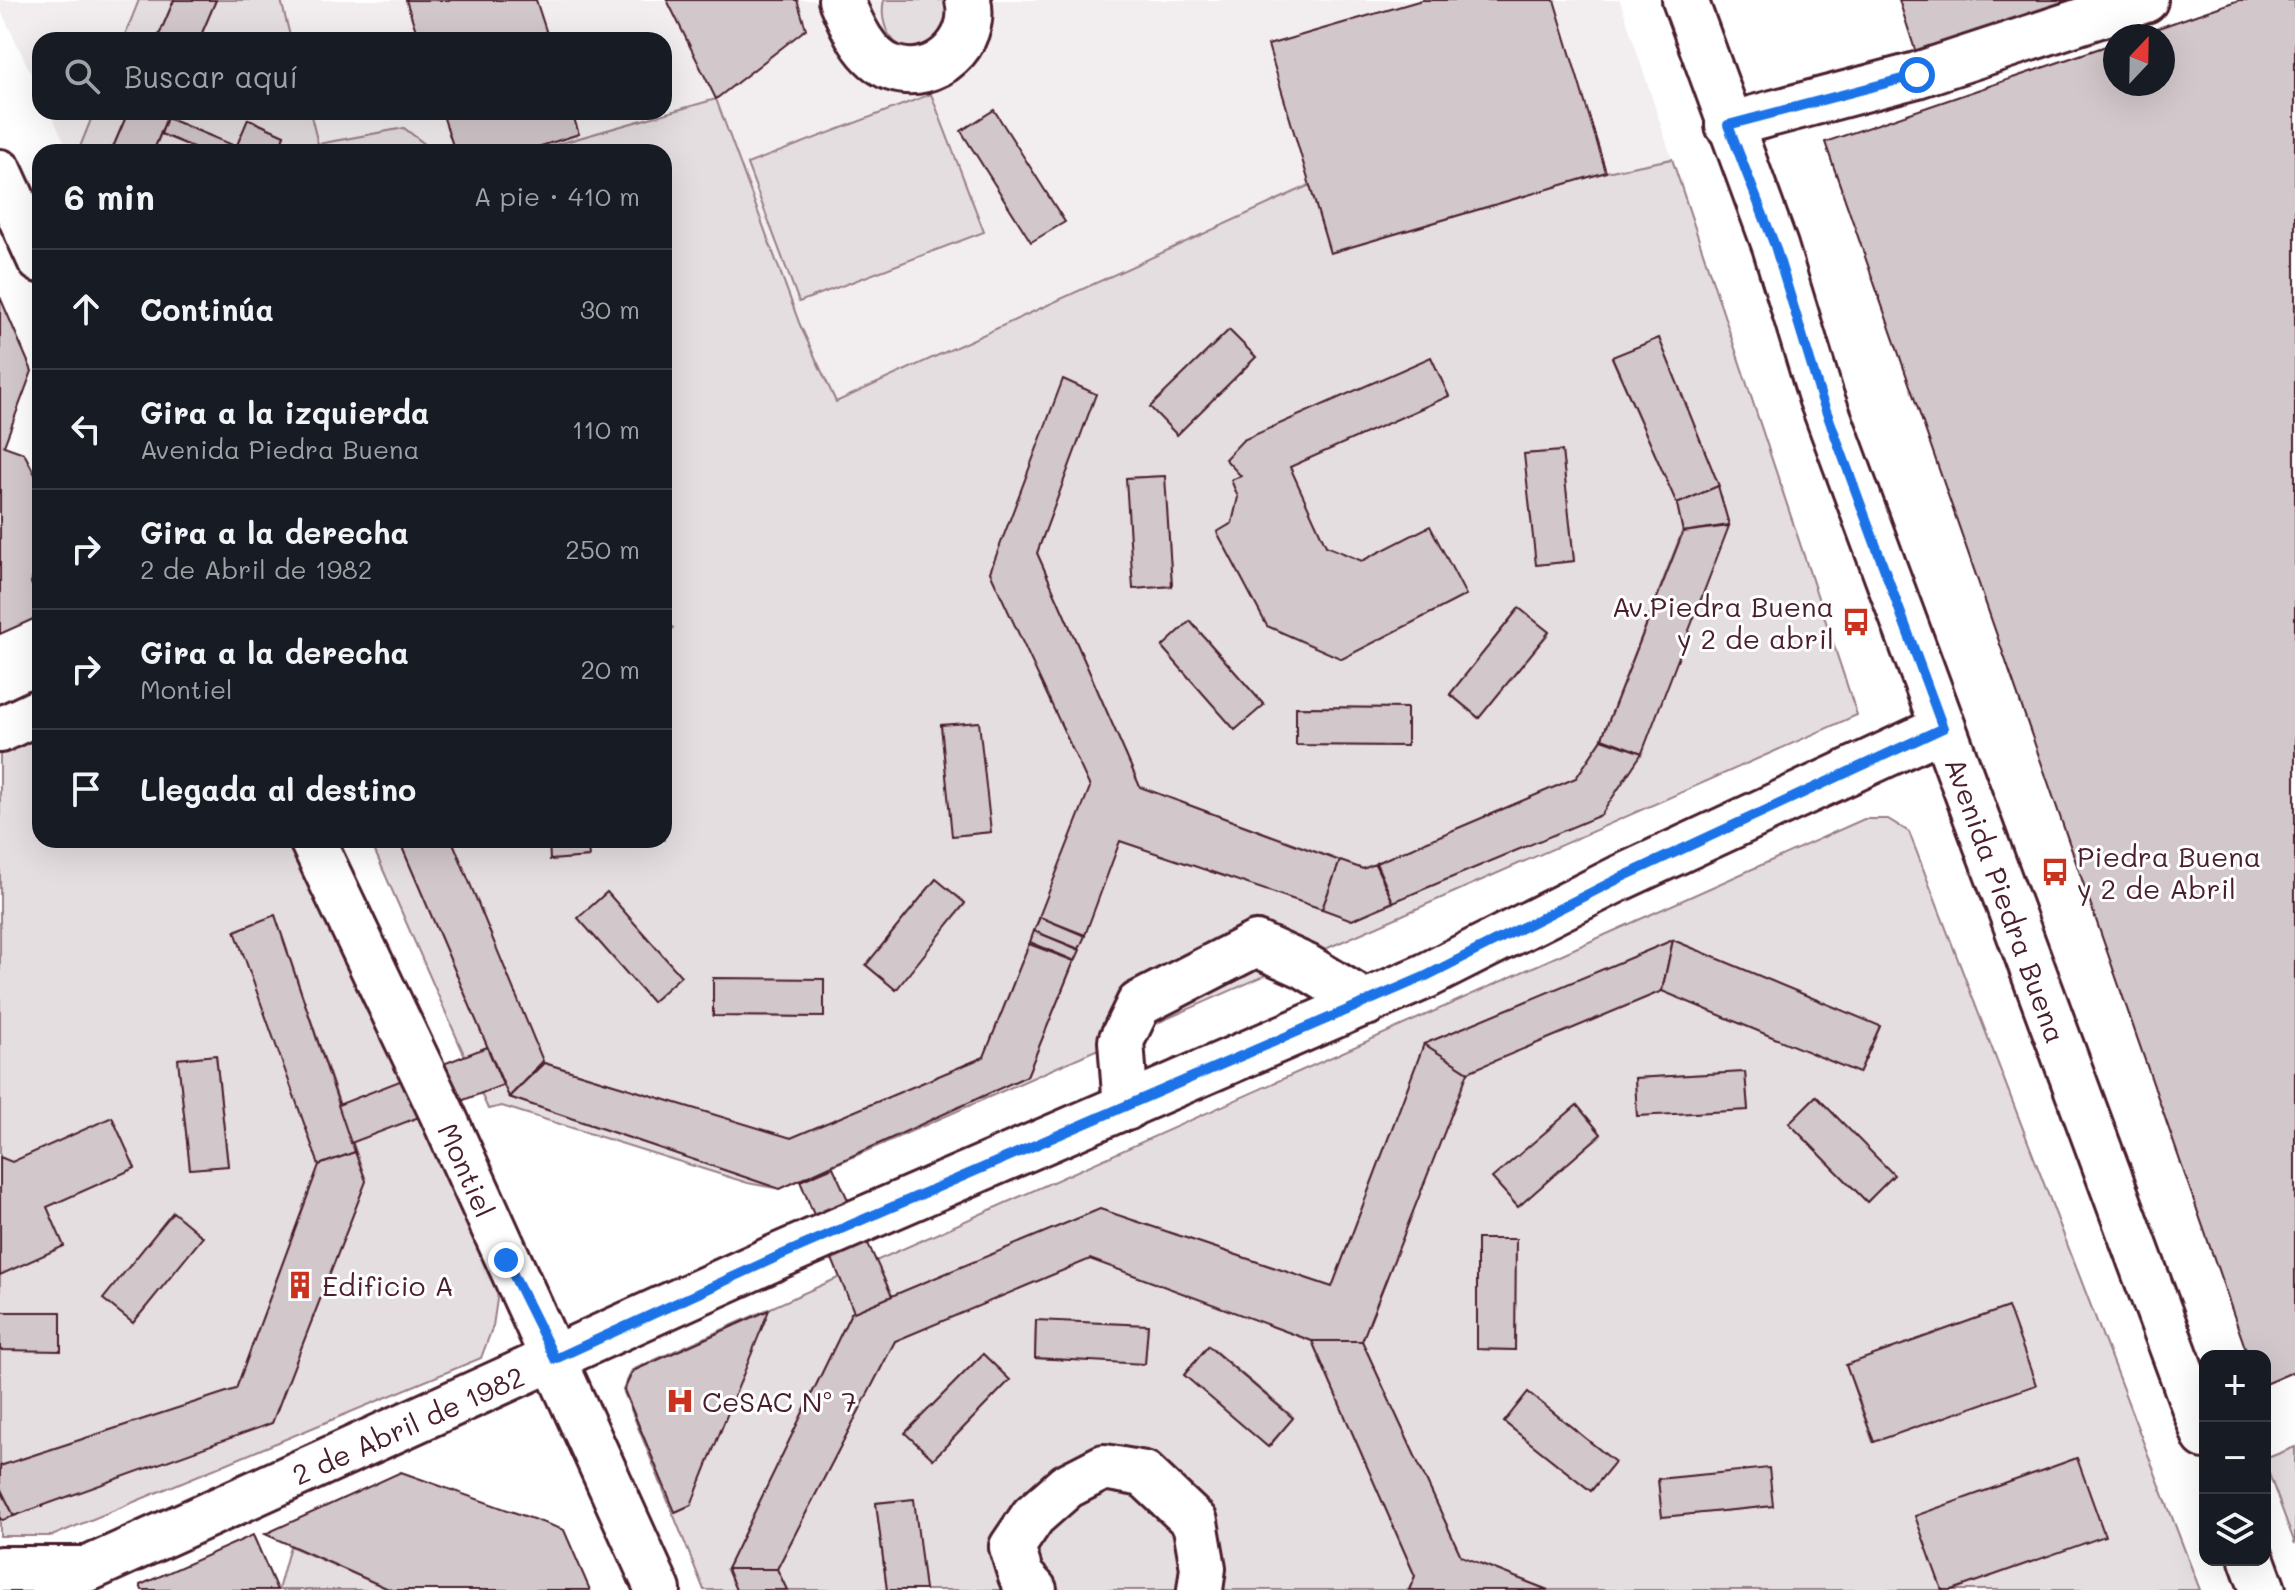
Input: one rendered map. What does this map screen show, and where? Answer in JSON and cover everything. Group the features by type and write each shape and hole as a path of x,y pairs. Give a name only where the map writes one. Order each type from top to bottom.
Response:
{"street":[{"path":"841,0 851,25 870,53 892,68 920,69 948,60 966,40 968,0"},
{"name":"Avenida Piedra Buena","path":"1685,0 1728,125 1775,246 1821,397 2200,1422"},
{"path":"1728,125 1917,75 2145,0"},
{"path":"0,172 32,242"},
{"path":"0,730 32,715"},
{"name":"2 de Abril de 1982","path":"0,1569 88,1569 781,1255 1366,1003 1620,878 1943,728"},
{"name":"Montiel","path":"316,848 555,1359 658,1590"},
{"path":"1126,1108 1121,1041 1139,1004 1256,944 1305,966 1366,1003"},
{"path":"1034,1590 1021,1576 1012,1547 1044,1506 1067,1486 1104,1467 1144,1474 1195,1522 1203,1568 1200,1590"},
{"path":"2254,1566 2263,1590"}],"shaded area":[{"path":"0,0 139,0 126,32 32,32 32,75 0,9"},
{"path":"139,0 174,0 160,32 126,32"},
{"path":"216,0 281,0 289,32 202,32"},
{"path":"281,0 1620,0 1672,159 1606,172 1330,253 1309,185 836,403 800,325 716,100 672,112 672,32 289,32"},
{"path":"884,0 948,0 951,10 945,33 924,48 904,48 896,43 886,28"},
{"path":"931,94 984,232 799,302 747,164"},
{"path":"716,99 800,325 836,402 1310,185 1330,253 1606,172 1672,159 1857,715 780,1189 1027,1076 1074,961 1029,944 984,1057 791,1138 544,1063 509,1097 454,848 550,848 551,860 588,857 587,848 672,848 672,144 558,144 642,120 672,120 672,112","holes":["1229,330 1256,357 1177,434 1151,407","1659,338 1677,503 1612,358","1095,394 1037,553 1140,787 1339,860 1322,909 1120,841 990,572","1562,451 1574,561 1537,565 1525,454","1164,476 1172,586 1134,589 1127,478","1718,487 1729,525 1689,531 1728,526 1641,752 1602,738 1683,532 1677,504","1519,608 1549,633 1478,718 1450,694","1191,622 1263,704 1235,729 1162,647","1297,707 1407,708 1407,746 1297,745","978,722 990,832 953,836 941,726","1602,739 1641,753 1600,815 1393,902 1376,863 1576,778","1340,861 1363,869 1375,864 1393,903 1352,920 1322,909","936,879 965,904 895,989 866,965","1039,918 1084,936 1079,948 1034,931","1034,931 1079,949 1075,961 1030,943","713,979 824,979 824,1017 713,1016"]},
{"path":"54,120 91,120 81,144 65,144"},
{"path":"91,120 125,120 114,144 81,144"},
{"path":"172,120 249,120 238,144 230,144"},
{"path":"251,120 312,120 318,144 281,144 284,135"},
{"path":"312,120 644,120 559,144 425,144 404,128 318,144"},
{"path":"404,128 425,144 318,144"},
{"path":"161,134 185,144 157,144"},
{"path":"32,715 32,848 312,848 314,896 499,1286 493,1326 481,1358 52,1536 0,1536 0,1519 272,1423 366,1181 275,915 236,930 319,1165 236,1389 0,1466 0,1350 61,1350 61,1312 0,1312 0,730","holes":["216,1055 228,1165 190,1169 178,1059"]},
{"path":"1864,819 1888,819 1909,832 2200,1590 1952,1590 2077,1458 1916,1516 1942,1590 1548,1590 1461,1556 1362,1341 1468,1072 1662,991 1859,1073 1880,1027 1673,940 1424,1044 1332,1287 1100,1209 851,1313 727,1569 736,1590 704,1590 623,1390 632,1370","holes":["1745,1072 1748,1109 1637,1116 1635,1078","1816,1096 1893,1175 1867,1202 1789,1123","1576,1106 1601,1135 1517,1206 1493,1178","1477,1240 1515,1350 1477,1349","2008,1307 1874,1442 1846,1365","768,1311 691,1505 675,1511","1528,1392 1614,1462 1591,1491 1504,1422","1658,1479 1772,1506 1662,1517"]},
{"path":"374,848 402,848 509,1097 780,1189 748,1183 502,1106 488,1109"},
{"path":"1090,1259 1312,1341 1415,1576 1409,1590 925,1590 913,1499 876,1503 887,1590 787,1590 777,1569 895,1341","holes":["1036,1321 1148,1326 1145,1363 1035,1358","1209,1346 1293,1417 1269,1447 1184,1375","983,1354 1010,1380 933,1459 906,1432"]},
{"path":"2295,1447 2295,1544 2271,1479 2271,1457"},
{"path":"290,1546 391,1590 278,1590"}],"building":[{"path":"174,0 216,0 202,32 160,32"},
{"path":"406,0 536,0 546,32 416,32"},
{"path":"667,0 797,0 806,29 716,99"},
{"path":"1422,0 1554,0 1606,172 1330,253 1268,45"},
{"path":"1899,0 2076,0 1916,53"},
{"path":"2239,0 2295,0 2295,1371 2271,1381 2271,1350 2246,1350 1825,142 2103,47 2103,96 2175,96 2175,24 2170,24"},
{"path":"994,110 1065,222 1031,242 961,131"},
{"path":"125,120 166,120 156,144 114,144"},
{"path":"166,120 172,120 230,144 185,144 161,134"},
{"path":"248,120 284,135 281,144 237,144"},
{"path":"445,120 575,120 579,134 547,144 452,144"},
{"path":"0,297 32,371 4,446 24,453 32,468 32,620 0,634"},
{"path":"1229,330 1256,357 1177,435 1150,407"},
{"path":"1659,338 1719,486 1677,504 1612,357"},
{"path":"1431,357 1449,396 1290,467 1326,546 1362,561 1430,526 1466,595 1342,659 1267,626 1217,532 1232,523 1238,497 1231,480 1241,476 1225,459 1243,440"},
{"path":"1063,379 1096,394 1037,553 1140,787 1340,861 1322,909 1120,841 1085,935 1039,917 1090,787 990,572"},
{"path":"1562,451 1574,561 1536,565 1524,454"},
{"path":"1165,476 1172,586 1133,589 1126,478"},
{"path":"1718,486 1729,525 1683,532 1677,504"},
{"path":"1729,526 1642,753 1602,738 1683,532"},
{"path":"1519,608 1549,632 1479,718 1450,694"},
{"path":"1190,621 1264,705 1235,730 1162,647"},
{"path":"1296,707 1407,708 1407,746 1296,745"},
{"path":"979,722 991,832 952,836 941,725"},
{"path":"1602,739 1642,753 1601,815 1393,902 1376,863 1576,778"},
{"path":"402,848 455,848 543,1061 509,1097"},
{"path":"549,848 588,848 589,857 550,860"},
{"path":"1340,861 1363,869 1375,864 1393,902 1352,920 1322,909"},
{"path":"936,879 965,903 896,990 866,965"},
{"path":"607,892 681,976 652,1002 578,918"},
{"path":"275,915 355,1152 319,1165 235,931"},
{"path":"1040,917 1085,936 1079,949 1034,931"},
{"path":"1034,931 1080,950 1075,961 1030,942"},
{"path":"1673,940 1662,991 1468,1072 1424,1044"},
{"path":"1673,940 1880,1026 1859,1073 1662,991"},
{"path":"1029,944 1074,961 1027,1076 780,1189 509,1097 544,1063 791,1138 984,1057"},
{"path":"713,978 824,979 824,1017 713,1016"},
{"path":"1424,1044 1468,1072 1362,1341 1312,1341 1090,1259 895,1341 777,1569 727,1569 851,1313 1100,1209 1332,1287"},
{"path":"487,1047 503,1085 351,1143 338,1105"},
{"path":"216,1055 228,1166 190,1169 178,1059"},
{"path":"1745,1072 1748,1110 1637,1116 1635,1078"},
{"path":"1816,1096 1894,1175 1867,1202 1789,1123"},
{"path":"1577,1105 1601,1134 1518,1207 1492,1178"},
{"path":"112,1117 135,1168 47,1207 64,1246 0,1275 0,1157 12,1162"},
{"name":"Edificio A","path":"355,1152 366,1181 272,1423 14,1516 0,1488 0,1466 236,1389 319,1165"},
{"path":"833,1167 892,1296 854,1312 800,1181"},
{"path":"173,1212 203,1237 133,1323 103,1299"},
{"path":"1477,1239 1516,1239 1515,1350 1477,1349"},
{"path":"2008,1307 2036,1385 1874,1442 1846,1365"},
{"name":"CeSAC Nº 7","path":"769,1310 691,1505 675,1512 624,1390 633,1371"},
{"path":"0,1312 61,1312 61,1351 0,1350"},
{"path":"1036,1320 1148,1325 1145,1364 1035,1358"},
{"path":"1312,1341 1362,1341 1461,1556 1548,1590 1409,1590 1415,1576"},
{"path":"1208,1346 1293,1418 1268,1447 1184,1375"},
{"path":"983,1354 1010,1380 933,1459 905,1433"},
{"path":"1528,1392 1615,1462 1591,1491 1504,1422"},
{"path":"2077,1458 2105,1536 1952,1590 1942,1590 1915,1516"},
{"path":"1769,1468 1773,1506 1662,1517 1658,1479"},
{"path":"401,1472 564,1530 590,1590 391,1590 265,1534"},
{"path":"0,1488 14,1516 3,1520 0,1519"},
{"path":"914,1499 925,1590 887,1590 876,1503"},
{"path":"253,1535 277,1590 142,1590 140,1585"},
{"path":"727,1569 777,1569 787,1590 736,1590"}],"place":[{"name":"Av.Piedra Buena y 2 de abril","path":"1856,622"},
{"name":"Piedra Buena y 2 de Abril","path":"2055,872"},
{"name":"Edificio A","path":"300,1285"},
{"name":"CeSAC Nº 7","path":"680,1401"}],"route":[{"path":"506,1260 555,1359 781,1255 1426,976 1620,878 1943,728 1821,397 1775,246 1728,125 1917,75"}]}
